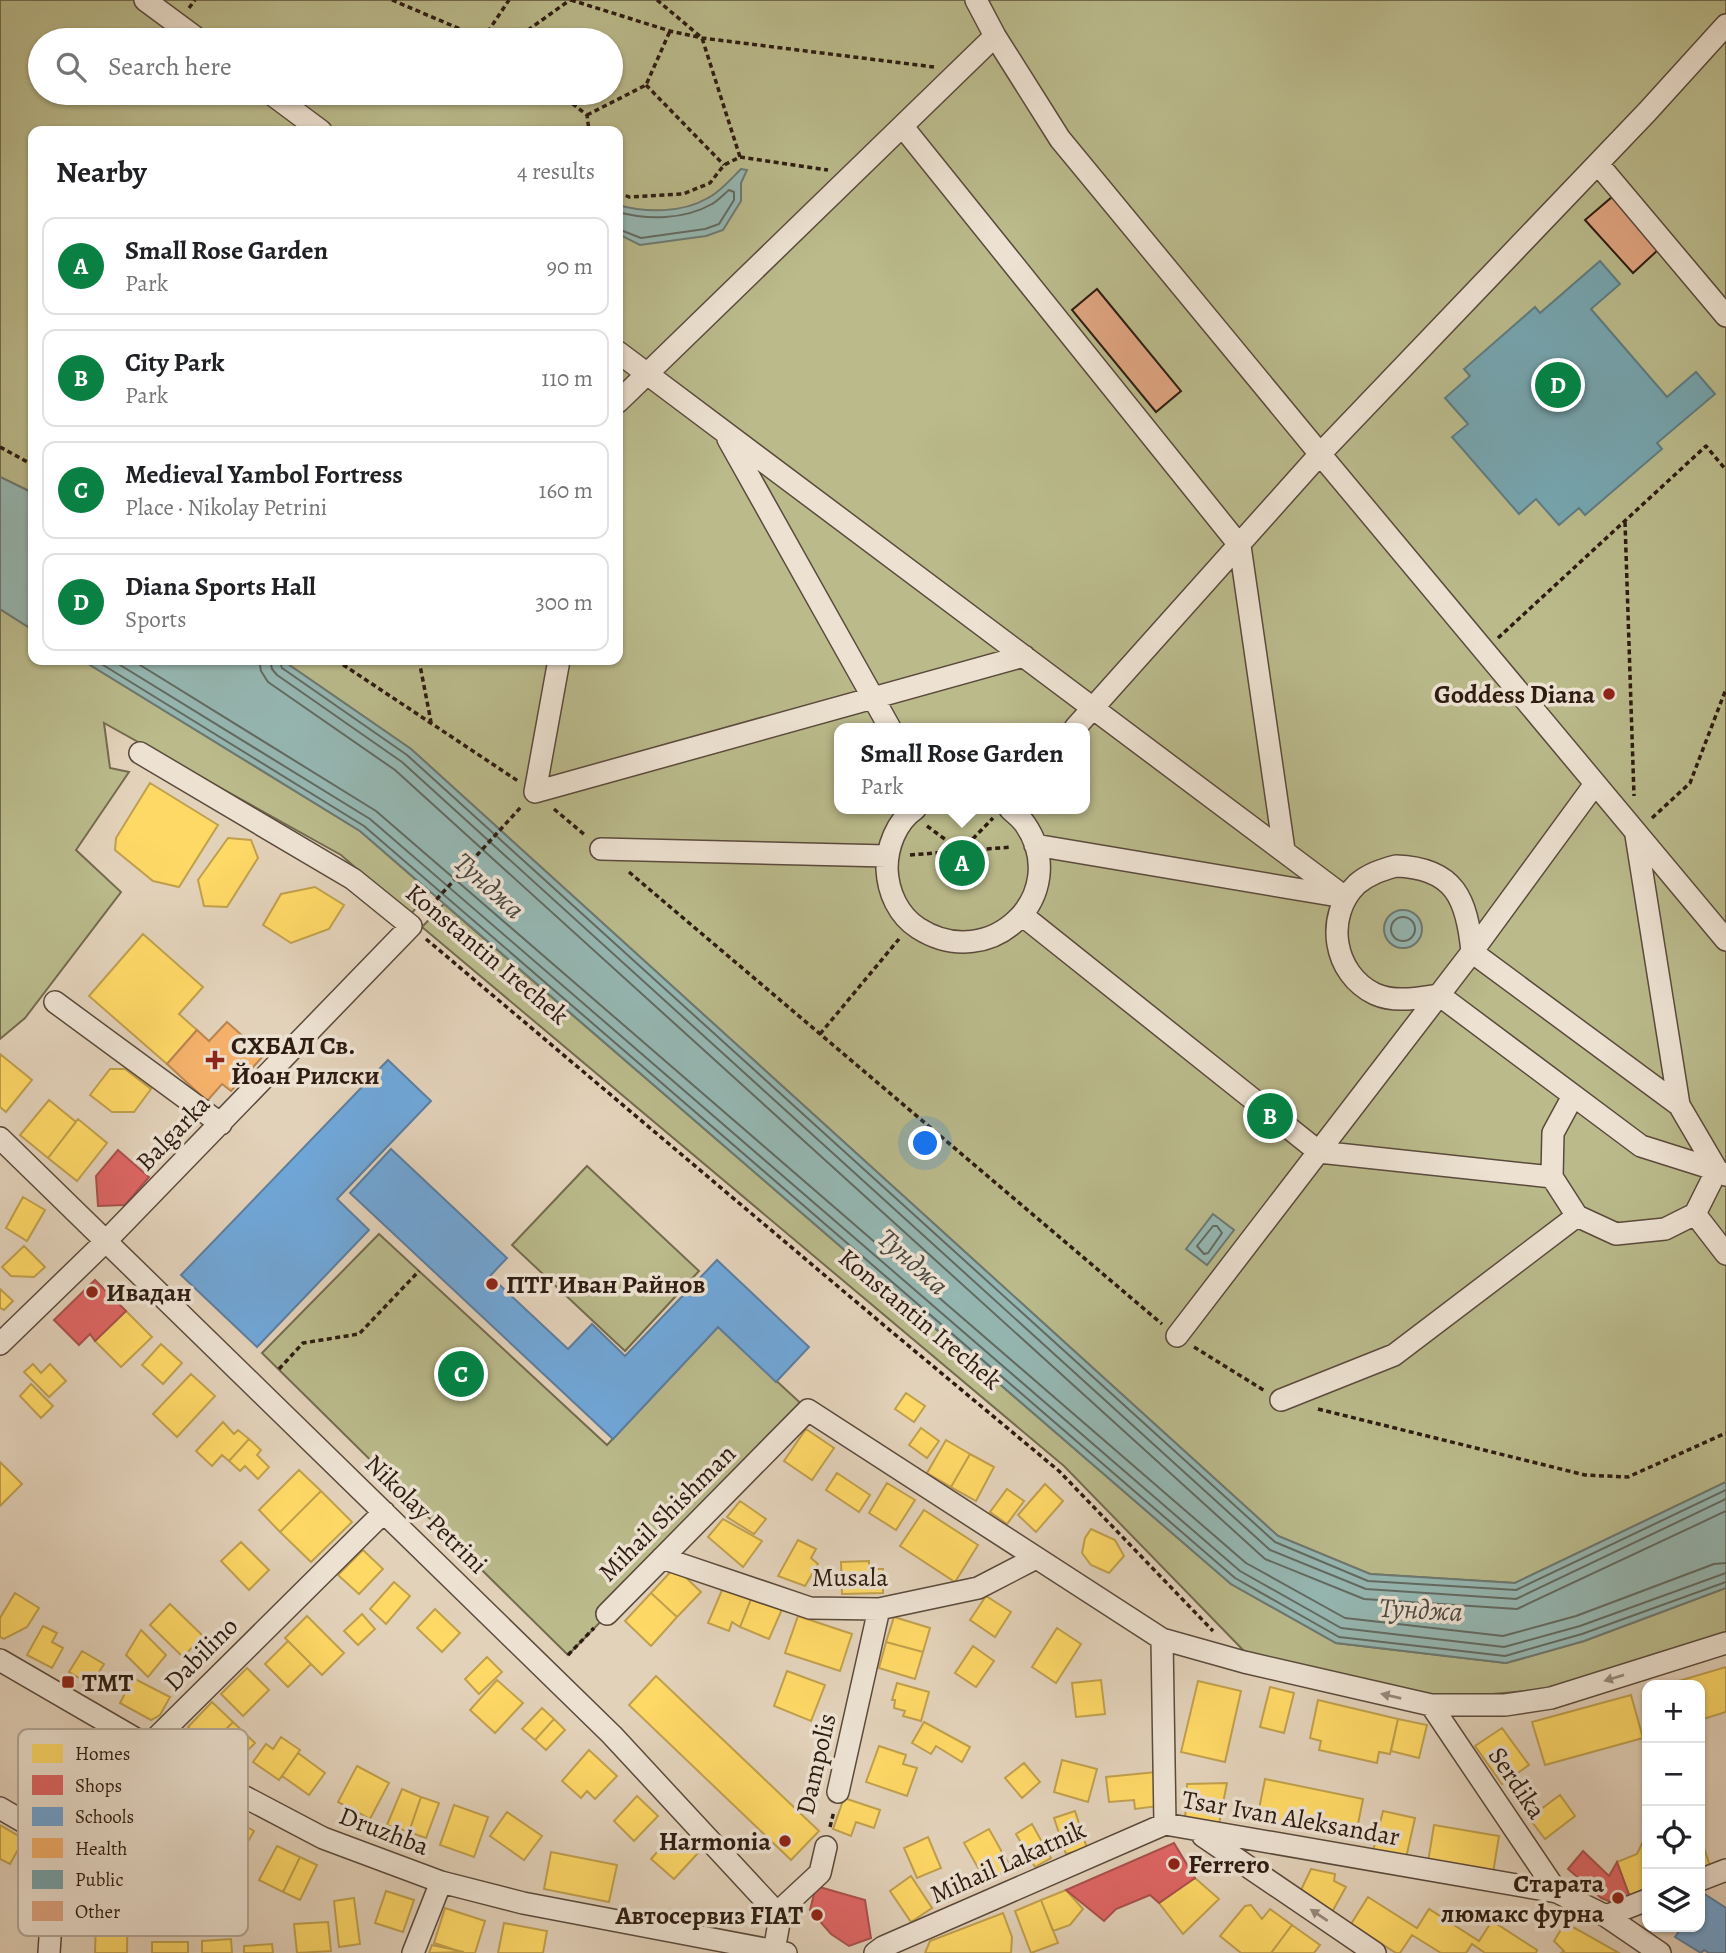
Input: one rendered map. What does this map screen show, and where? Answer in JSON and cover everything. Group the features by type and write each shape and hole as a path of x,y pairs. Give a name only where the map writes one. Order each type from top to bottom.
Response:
{"street":[{"path":"145,0 183,28"},
{"path":"976,0 995,36 1060,139 1726,940"},
{"path":"1080,723 1320,454 1726,25"},
{"path":"623,397 995,36"},
{"path":"286,105 314,126"},
{"path":"902,127 1240,546 1284,849"},
{"path":"1598,163 1726,316"},
{"path":"623,356 1346,898"},
{"path":"724,431 887,723"},
{"path":"558,665 535,792 1024,656"},
{"name":"Konstantin Irechek","path":"140,753 354,879 411,926"},
{"path":"1177,1336 1472,952 1595,785"},
{"path":"910,814 894,833 887,856 887,881 896,904 911,924 932,937 956,943 981,942 1003,932 1022,915 1034,894 1039,870 1035,845 1024,823 1004,814"},
{"path":"1635,833 1679,1105"},
{"path":"1035,845 1346,898"},
{"path":"601,849 887,856"},
{"path":"1396,866 1431,872 1454,889 1464,903 1469,919 1472,952 1679,1105 1722,1172 1642,1146 1439,995 1394,999 1374,993 1358,982 1347,969 1336,939 1340,910 1346,898 1356,886 1381,870 1396,866"},
{"path":"1022,915 1319,1152 1552,1177"},
{"name":"Balgarka","path":"0,1344 106,1241 411,926"},
{"path":"55,1002 221,1124"},
{"path":"1573,1096 1553,1133 1552,1177 1577,1216 1616,1234 1665,1229 1695,1214 1722,1172"},
{"name":"Nikolay Petrini","path":"0,1138 612,1735 777,1913"},
{"path":"1695,1214 1726,1255"},
{"path":"1281,1401 1394,1355 1577,1216"},
{"name":"Mihail Shishman","path":"607,1614 808,1410 1036,1558"},
{"name":"Dabilino","path":"165,1729 384,1512"},
{"name":"Musala","path":"662,1558 810,1608 879,1609 978,1588 1036,1558"},
{"path":"1036,1558 1162,1639 1244,1662 1431,1705 1505,1705 1551,1698 1726,1643"},
{"name":"Dampolis","path":"838,1792 879,1609"},
{"name":"Tsar Ivan Aleksandar","path":"1162,1639 1165,1824 1557,1892 1606,1916 1660,1953"},
{"name":"Druzhba","path":"0,1660 119,1729"},
{"name":"Serdika","path":"1431,1705 1557,1892"},
{"name":"Druzhba","path":"248,1799 323,1838 441,1882 523,1903 780,1952"},
{"path":"0,1808 18,1818"},
{"name":"Mihail Lakatnik","path":"875,1953 883,1947 1165,1824"},
{"path":"1195,1831 1375,1953"},
{"name":"Dampolis","path":"777,1913 820,1873 826,1846"},
{"path":"1705,1878 1726,1870"},
{"path":"413,1953 441,1882"},
{"path":"1606,1916 1642,1902"},
{"path":"777,1913 780,1952"}],"path":[{"path":"392,0 457,28"},
{"path":"492,28 509,0"},
{"path":"531,28 570,0 670,32 702,38 960,70"},
{"path":"657,0 702,38 740,157"},
{"path":"623,97 646,85 670,32"},
{"path":"646,85 724,166"},
{"path":"574,105 587,115 588,126"},
{"path":"587,115 607,105"},
{"path":"623,194 629,197 683,194 710,183 724,166 740,157 854,174"},
{"path":"1484,652 1706,446 1726,470"},
{"path":"0,447 28,463"},
{"path":"1625,522 1635,833"},
{"path":"344,665 535,792 1177,1336 1281,1401 1585,1475 1628,1476 1726,1433"},
{"path":"420,665 431,722"},
{"path":"1635,833 1690,783 1726,689"},
{"path":"411,926 535,792"},
{"path":"916,814 961,851"},
{"path":"961,851 1001,814"},
{"path":"887,856 1035,845"},
{"path":"820,1034 911,924"},
{"name":"Konstantin Irechek","path":"411,926 1059,1471 1215,1632"},
{"path":"279,1368 303,1343 359,1334 419,1271"},
{"name":"Mihail Shishman","path":"568,1656 607,1614"},
{"name":"Dampolis","path":"826,1846 838,1792"}],"green space":[{"path":"0,0 1726,0 1726,1482 1515,1583 1370,1574 1278,1536 411,749 289,665 623,665 623,126 28,126 28,491 0,477"},
{"path":"0,609 28,627 28,665 90,665 360,831 430,892 410,915 341,855 104,723 110,768 129,772 76,850 121,892 25,1018 0,1039"},
{"path":"444,904 1231,1584 1336,1643 1506,1663 1584,1641 1726,1588 1726,1633 1550,1689 1447,1698 1248,1655 1064,1466 422,927"},
{"path":"587,1166 699,1271 625,1351 512,1245"},
{"path":"379,1234 607,1445 718,1327 808,1410 568,1655 262,1353"}],"water":[{"path":"741,169 747,170 741,183 741,201 723,230 706,236 640,245 623,236 623,206 652,210 687,207 712,195"},
{"path":"0,477 28,491 28,627 0,609"},
{"name":"Тунджа","path":"90,665 289,665 411,749 1278,1536 1370,1574 1515,1583 1726,1482 1726,1588 1584,1641 1506,1663 1336,1643 1231,1584 360,831"},
{"path":"1403,910 1416,916 1422,929 1416,942 1403,948 1390,942 1384,929 1390,916"},
{"path":"1213,1214 1234,1230 1207,1265 1186,1249"}],"building: Homes":[{"path":"150,783 218,825 179,887 153,881 115,850 116,838"},
{"path":"228,838 251,840 258,858 227,907 204,906 198,880"},
{"path":"315,887 344,905 329,929 291,943 263,925 281,894"},
{"path":"143,934 203,987 179,1014 197,1030 167,1064 89,996"},
{"path":"0,1054 32,1080 6,1112 0,1107"},
{"path":"110,1069 125,1069 151,1089 134,1112 112,1112 90,1095"},
{"path":"49,1100 76,1122 48,1158 20,1135"},
{"path":"78,1119 107,1143 77,1181 48,1158"},
{"path":"23,1197 45,1210 27,1241 6,1228"},
{"path":"24,1246 45,1267 34,1277 11,1276 2,1267"},
{"path":"0,1289 13,1301 4,1310 0,1308"},
{"path":"126,1311 152,1337 121,1367 95,1341"},
{"path":"161,1344 182,1363 163,1384 142,1365"},
{"path":"33,1364 41,1373 50,1364 66,1381 49,1397 24,1372"},
{"path":"191,1374 215,1396 177,1437 153,1414"},
{"path":"31,1384 53,1406 41,1418 20,1396"},
{"path":"906,1393 925,1406 914,1422 895,1409"},
{"path":"223,1422 234,1434 238,1430 249,1439 229,1461 222,1455 212,1466 196,1451"},
{"path":"921,1428 939,1441 927,1458 909,1445"},
{"path":"806,1429 834,1448 812,1480 784,1461"},
{"path":"249,1439 261,1450 257,1455 269,1467 258,1479 245,1466 240,1471 229,1461"},
{"path":"946,1440 970,1454 951,1487 927,1473"},
{"path":"970,1454 994,1467 976,1501 951,1487"},
{"path":"0,1462 22,1484 0,1506"},
{"path":"299,1470 321,1491 280,1532 259,1510"},
{"path":"837,1473 870,1495 859,1512 826,1490"},
{"path":"887,1483 915,1500 896,1530 869,1513"},
{"path":"1045,1484 1063,1501 1036,1532 1018,1515"},
{"path":"1007,1489 1024,1501 1007,1524 990,1512"},
{"path":"321,1491 352,1522 311,1562 280,1532"},
{"path":"740,1501 766,1519 754,1534 727,1517"},
{"path":"924,1510 978,1545 955,1582 900,1546"},
{"path":"723,1519 762,1541 743,1567 708,1537"},
{"path":"1091,1529 1115,1540 1124,1556 1109,1573 1091,1565 1082,1553 1085,1538"},
{"path":"798,1540 816,1549 811,1558 818,1564 805,1586 778,1576"},
{"path":"241,1542 269,1570 249,1590 221,1561"},
{"path":"363,1550 383,1569 359,1594 338,1575"},
{"path":"869,1561 869,1569 883,1569 883,1593 842,1594 841,1562"},
{"path":"675,1567 701,1592 677,1617 651,1593"},
{"path":"394,1582 410,1596 386,1624 370,1609"},
{"path":"725,1583 753,1594 740,1627 732,1622 729,1631 708,1623"},
{"path":"15,1593 39,1608 27,1627 4,1639 0,1637 0,1618"},
{"path":"651,1593 677,1617 651,1646 625,1621"},
{"path":"753,1594 783,1607 769,1639 740,1627"},
{"path":"986,1596 1011,1612 995,1637 970,1620"},
{"path":"170,1604 203,1636 183,1657 150,1625"},
{"path":"435,1609 460,1633 442,1652 417,1628"},
{"path":"362,1614 375,1629 358,1645 344,1631"},
{"path":"307,1616 344,1653 322,1675 285,1638"},
{"path":"798,1616 852,1634 840,1671 785,1653"},
{"path":"894,1617 930,1628 923,1652 886,1642"},
{"path":"43,1626 57,1633 52,1642 63,1648 52,1668 27,1655"},
{"path":"1057,1628 1081,1644 1056,1683 1032,1667"},
{"path":"141,1630 166,1655 148,1677 126,1655"},
{"path":"288,1641 311,1664 288,1687 265,1664"},
{"path":"886,1642 923,1652 915,1679 879,1668"},
{"path":"973,1646 994,1661 976,1687 955,1673"},
{"path":"82,1651 104,1664 91,1685 69,1672"},
{"path":"487,1657 502,1672 479,1694 465,1679"},
{"path":"1726,1667 1726,1712 1705,1718 1705,1680 1682,1680"},
{"path":"247,1668 269,1690 243,1716 221,1694"},
{"path":"787,1671 825,1685 811,1721 774,1706"},
{"path":"656,1676 819,1831 791,1860 629,1705"},
{"path":"133,1678 170,1697 160,1715 151,1720 120,1703"},
{"path":"497,1680 523,1703 495,1733 470,1710"},
{"path":"1101,1680 1105,1714 1076,1717 1072,1683"},
{"path":"1198,1681 1241,1691 1225,1762 1181,1752"},
{"path":"897,1683 929,1692 921,1721 903,1716 905,1711 894,1708 895,1700 892,1700"},
{"path":"1270,1687 1294,1693 1284,1733 1260,1727"},
{"path":"1631,1695 1642,1738 1545,1765 1532,1722"},
{"path":"1318,1700 1398,1719 1390,1754 1379,1752 1377,1763 1319,1750 1321,1741 1310,1738"},
{"path":"212,1702 233,1722 226,1729 188,1727"},
{"path":"542,1708 554,1719 535,1740 522,1729"},
{"path":"554,1719 565,1730 546,1750 535,1740"},
{"path":"1398,1719 1427,1725 1419,1758 1391,1751"},
{"path":"233,1722 240,1729 227,1729"},
{"path":"924,1722 970,1747 962,1762 936,1746 931,1754 912,1743"},
{"path":"1502,1728 1529,1765 1502,1784 1475,1746"},
{"path":"248,1736 255,1743 248,1750"},
{"path":"281,1737 300,1750 279,1780 253,1762 266,1744 273,1749"},
{"path":"879,1746 906,1755 903,1764 917,1768 907,1796 866,1782"},
{"path":"589,1750 617,1776 595,1799 587,1791 581,1798 562,1781"},
{"path":"298,1753 325,1773 309,1795 282,1776"},
{"path":"1062,1760 1097,1769 1088,1802 1054,1792"},
{"path":"1024,1763 1040,1782 1022,1798 1005,1778"},
{"path":"357,1766 389,1783 370,1819 338,1802"},
{"path":"1156,1772 1159,1806 1135,1809 1134,1800 1109,1802 1106,1777"},
{"path":"1265,1779 1363,1799 1355,1839 1257,1819"},
{"path":"1227,1783 1219,1824 1185,1820 1187,1784"},
{"path":"402,1789 421,1797 409,1832 387,1825"},
{"path":"1560,1795 1575,1816 1545,1839 1529,1818"},
{"path":"637,1796 658,1816 634,1841 614,1821"},
{"path":"421,1797 439,1803 426,1838 409,1832"},
{"path":"844,1798 880,1810 874,1828 856,1822 851,1836 833,1829"},
{"path":"454,1805 488,1817 474,1857 440,1845"},
{"path":"1075,1811 1087,1848 1066,1854 1054,1818"},
{"path":"1383,1811 1415,1818 1406,1858 1373,1851"},
{"path":"507,1812 542,1836 524,1860 490,1836"},
{"path":"1032,1824 1051,1858 1035,1867 1016,1834"},
{"path":"0,1825 18,1836 18,1850 10,1864 0,1859"},
{"path":"1434,1825 1499,1836 1493,1873 1428,1862"},
{"path":"248,1828 254,1831 248,1842"},
{"path":"989,1829 1011,1868 986,1882 964,1843"},
{"path":"676,1831 699,1852 674,1879 651,1859"},
{"path":"928,1837 941,1868 917,1878 904,1848"},
{"path":"1642,1844 1642,1895 1631,1900 1617,1862 1637,1854"},
{"path":"277,1846 300,1857 283,1892 259,1880"},
{"path":"1705,1851 1710,1866 1705,1868"},
{"path":"551,1852 617,1865 609,1902 544,1889"},
{"path":"300,1857 317,1865 300,1900 283,1892"},
{"path":"1311,1869 1335,1874 1334,1881 1346,1887 1332,1912 1301,1890"},
{"path":"911,1876 932,1908 911,1922 890,1891"},
{"path":"1195,1878 1219,1899 1183,1934 1159,1903"},
{"path":"1066,1890 1083,1909 1070,1925 1053,1931 1041,1900"},
{"path":"386,1891 414,1900 403,1932 375,1923"},
{"path":"1368,1897 1417,1928 1429,1909 1479,1941 1492,1921 1537,1950 1536,1953 1485,1953 1472,1944 1466,1953 1441,1953 1412,1935 1400,1953 1396,1953 1351,1924"},
{"path":"354,1898 360,1944 339,1947 334,1901"},
{"path":"1041,1900 1058,1943 1031,1953 1015,1911"},
{"path":"1251,1905 1262,1919 1270,1909 1292,1925 1271,1953 1241,1953 1220,1936 1245,1906"},
{"path":"445,1908 485,1921 475,1953 465,1953 434,1943"},
{"path":"1003,1913 1012,1937 1011,1953 925,1953 930,1941"},
{"path":"328,1922 331,1951 297,1953 294,1924"},
{"path":"504,1923 547,1931 543,1953 498,1953"},
{"path":"1565,1923 1619,1953 1561,1953 1564,1951 1554,1941"},
{"path":"1292,1925 1320,1945 1314,1953 1271,1953"},
{"path":"95,1936 127,1936 127,1953 95,1953"},
{"path":"231,1939 232,1953 202,1953 202,1941"},
{"path":"152,1942 188,1942 188,1953 152,1953"},
{"path":"272,1944 273,1953 244,1953 244,1946"},
{"path":"432,1945 464,1952 429,1953"}],"building: Shops":[{"path":"118,1150 149,1177 125,1205 98,1206 96,1176"},
{"path":"95,1280 126,1311 95,1341 90,1334 79,1345 54,1320"},
{"path":"1174,1843 1195,1878 1159,1903 1150,1895 1116,1909 1104,1921 1066,1890"},
{"path":"1583,1851 1609,1876 1617,1862 1631,1900 1616,1904 1601,1898 1568,1869"},
{"path":"816,1886 865,1900 871,1938 849,1946 831,1934 810,1910"}],"building: Schools":[{"path":"388,1060 431,1101 337,1199 369,1230 257,1347 181,1275"},
{"path":"391,1149 507,1258 490,1276 568,1349 592,1324 625,1356 717,1260 809,1347 776,1382 718,1327 613,1439 350,1193"},
{"path":"1705,1894 1726,1908 1726,1953 1709,1953 1704,1950 1701,1953 1675,1937 1678,1932 1705,1932"}],"building: Health":[{"name":"СХБАЛ Св. Йоан Рилски","path":"227,1022 264,1055 231,1091 222,1084 207,1101 167,1064 197,1030 209,1041"}],"building: Public":[{"path":"1600,261 1620,284 1591,309 1667,397 1696,372 1715,394 1657,443 1662,449 1585,515 1579,508 1559,525 1536,499 1519,514 1452,437 1468,424 1445,398 1470,376 1464,369 1535,307 1540,313"}],"building: Other":[{"path":"1612,197 1659,249 1633,273 1585,220"},
{"path":"1097,289 1181,391 1156,412 1072,310"}],"place":[{"name":"Diana Sports Hall","path":"1558,385"},
{"name":"Goddess Diana","path":"1609,694"},
{"name":"Small Rose Garden","path":"962,863"},
{"name":"СХБАЛ Св. Йоан Рилски","path":"215,1060"},
{"name":"City Park","path":"1270,1116"},
{"name":"ПТГ Иван Райнов","path":"492,1284"},
{"name":"Ивадан","path":"92,1292"},
{"name":"Medieval Yambol Fortress","path":"461,1374"},
{"name":"ТМТ","path":"68,1682"},
{"name":"Harmonia","path":"785,1841"},
{"name":"Ferrero","path":"1174,1864"},
{"name":"Старата люмакс фурна","path":"1618,1898"},
{"name":"Автосервиз FIAT","path":"817,1915"}]}
